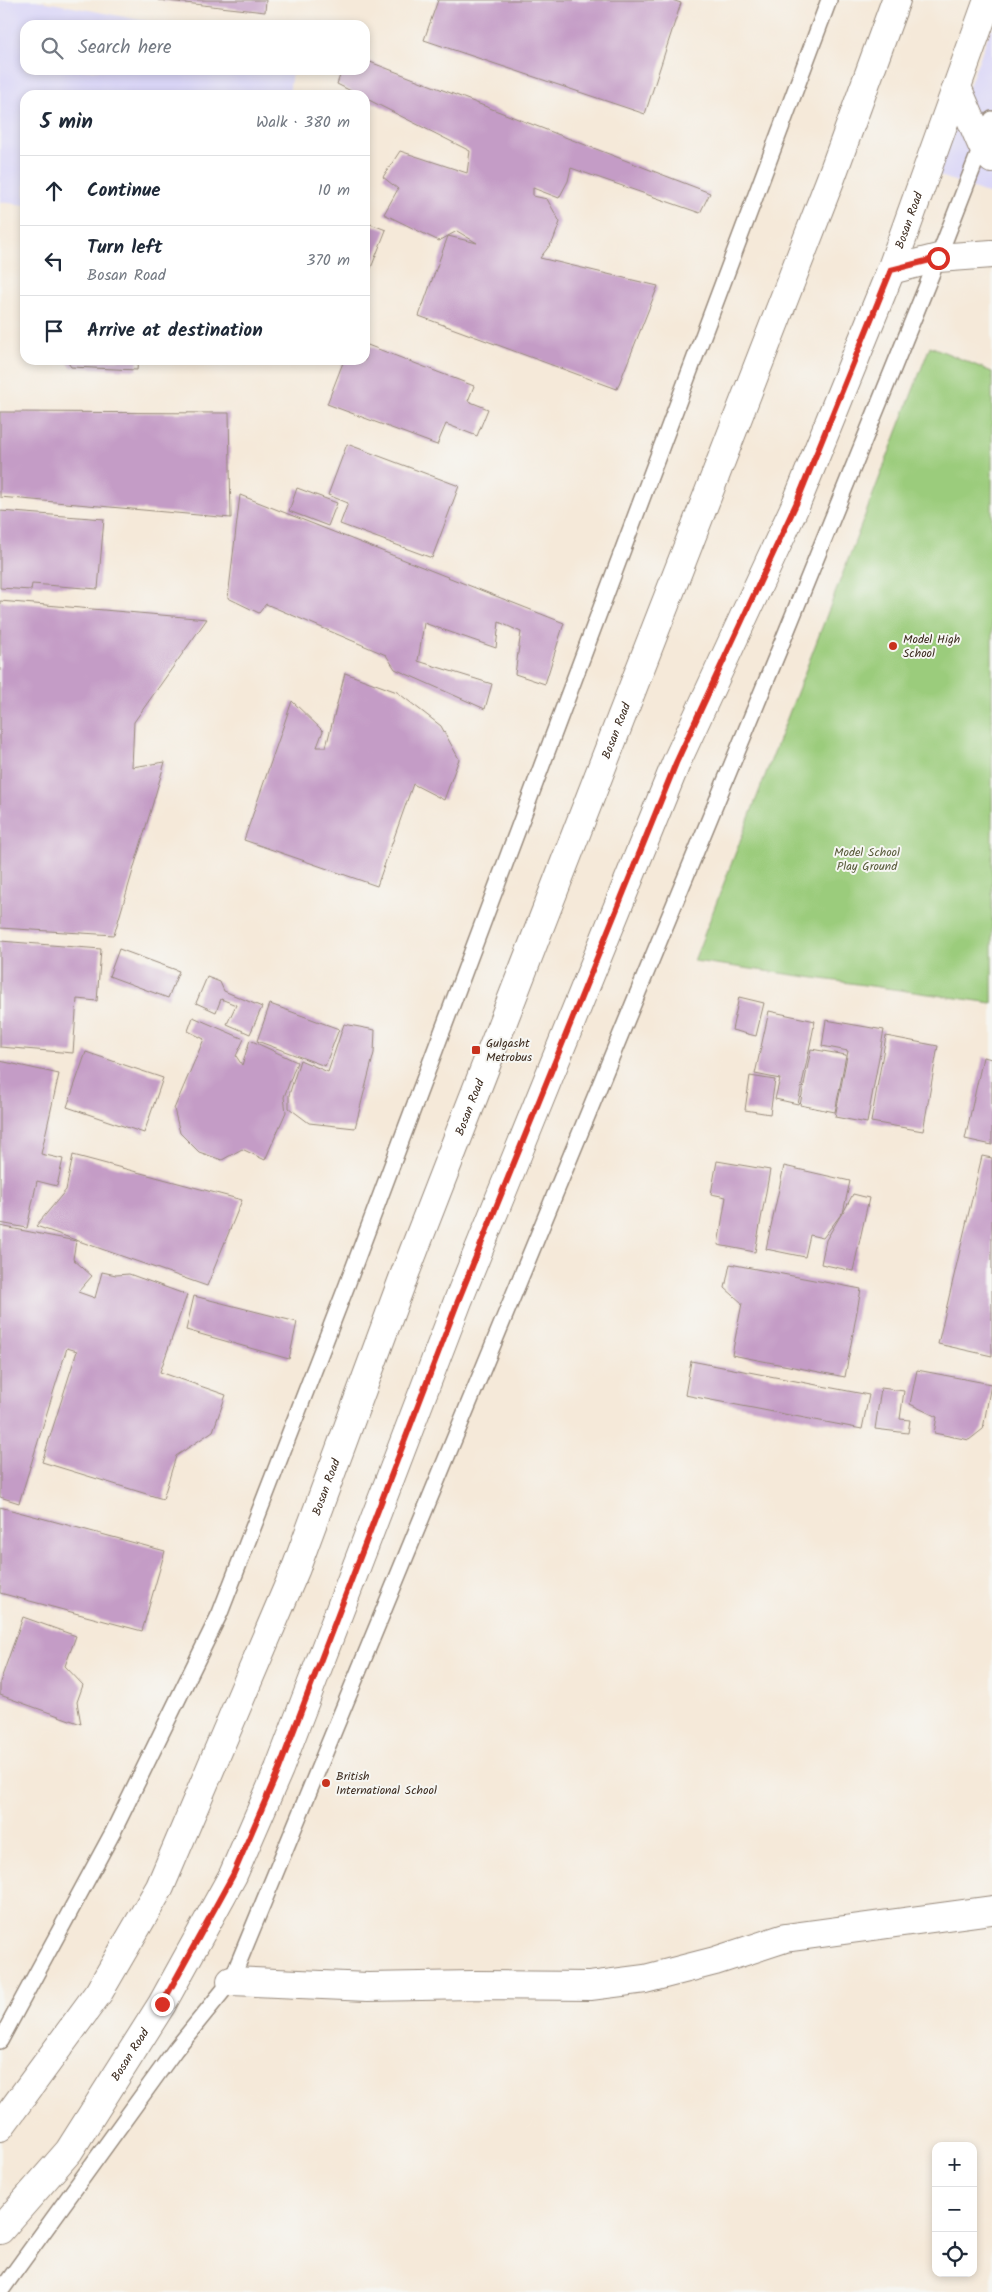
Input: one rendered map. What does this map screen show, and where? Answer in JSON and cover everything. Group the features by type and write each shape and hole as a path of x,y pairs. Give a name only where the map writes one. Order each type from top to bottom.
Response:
{"main road":[{"name":"Bosan Road","path":"0,2127 99,1992 160,1887 296,1568 404,1276 831,178 896,0"},
{"name":"Bosan Road","path":"0,2230 69,2151 162,2004 233,1875 279,1769 458,1301 672,772 796,504 891,270 988,0"},
{"path":"957,87 987,152"},
{"path":"891,270 938,258 992,254"},
{"path":"231,1981 368,1987 473,1985 590,1986 645,1979 715,1961 785,1938 992,1910"}],"lane":[{"path":"0,2041 114,1832 220,1613 368,1229 829,0"},
{"path":"0,2292 175,2050 231,1981 938,258 987,152 992,119"}],"shaded area":[{"path":"0,0 36,0 141,20 20,20 20,75 291,75 290,90 20,90 20,204 0,202"},
{"path":"992,26 992,195 935,174"}],"green space":[{"name":"Model School Play Ground","path":"930,346 992,372 992,1003 694,961"}],"building":[{"path":"158,0 266,0 265,12"},
{"path":"438,0 672,0 681,3 645,114 424,40"},
{"path":"370,62 710,193 700,213 571,168 568,181 559,198 533,188 533,196 547,199 560,222 553,241 540,258 658,286 617,389 419,316 448,236 439,241 384,214 398,189 383,177 400,151 467,173 470,151 370,101 370,90 349,90 337,84 340,75 370,75","holes":["457,231 477,243 448,236"]},
{"path":"370,224 386,230 370,270"},
{"path":"370,346 474,386 468,401 488,409 477,436 446,424 437,445 327,404 342,365 370,365"},
{"path":"70,365 138,365 137,370 71,367"},
{"path":"0,412 229,413 231,518 0,497"},
{"path":"347,444 459,486 432,558 340,524 348,503 328,495"},
{"path":"297,488 337,503 328,526 289,511"},
{"path":"240,495 564,623 545,684 515,674 521,632 499,622 496,648 424,623 418,661 492,684 485,709 395,669 386,655 266,604 259,613 228,598"},
{"path":"0,511 104,519 98,589 32,584 31,590 0,588"},
{"path":"0,601 207,619 134,722 132,767 165,762 114,935 0,928"},
{"path":"345,673 397,692 441,726 459,759 444,800 413,784 377,886 244,840 292,701 323,731 317,747 326,747"},
{"path":"0,941 101,949 97,1001 77,999 73,1053 0,1047"},
{"path":"119,949 179,971 168,998 109,976"},
{"path":"207,977 220,982 224,991 262,1007 250,1034 227,1024 236,1005 221,999 216,1012 196,1003"},
{"path":"739,997 764,1003 756,1036 732,1030"},
{"path":"270,1004 339,1029 325,1066 257,1041"},
{"path":"769,1011 815,1021 798,1104 775,1099 780,1079 755,1074"},
{"path":"193,1017 244,1039 236,1056 242,1065 250,1040 297,1062 284,1097 286,1112 265,1160 242,1149 222,1160 199,1152 180,1133 174,1109 204,1039 188,1031"},
{"path":"826,1020 884,1030 867,1123 835,1117 848,1051 822,1046"},
{"path":"344,1024 375,1030 374,1053 355,1128 309,1123 289,1108 289,1095 300,1060 328,1072"},
{"path":"886,1036 938,1046 923,1131 871,1122"},
{"path":"811,1049 846,1055 835,1112 800,1105"},
{"path":"86,1052 163,1078 144,1133 67,1107"},
{"path":"983,1057 992,1059 992,1145 965,1139"},
{"path":"0,1061 59,1074 41,1154 63,1159 57,1186 37,1181 27,1228 0,1223"},
{"path":"750,1076 775,1080 770,1114 745,1110"},
{"path":"73,1155 242,1200 207,1286 36,1226 66,1190"},
{"path":"982,1156 992,1158 992,1356 938,1344"},
{"path":"717,1161 770,1170 755,1252 718,1245 726,1197 711,1194"},
{"path":"784,1166 850,1181 843,1213 853,1194 869,1198 853,1271 821,1264 826,1240 842,1213 823,1238 810,1235 805,1257 766,1249"},
{"path":"0,1226 76,1241 73,1259 92,1276 78,1292 95,1298 102,1272 116,1275 129,1274 187,1295 160,1372 226,1395 213,1431 176,1456 163,1499 42,1462 77,1351 67,1348 19,1503 0,1497"},
{"path":"730,1264 861,1289 845,1377 732,1355 742,1303 725,1288"},
{"path":"194,1296 297,1322 289,1359 186,1330"},
{"path":"691,1361 869,1395 862,1429 685,1395"},
{"path":"917,1370 991,1384 983,1429 969,1440 934,1433 937,1417 910,1404"},
{"path":"881,1388 904,1391 900,1419 910,1420 908,1433 875,1429"},
{"path":"0,1507 165,1551 142,1631 0,1593"},
{"path":"23,1617 76,1636 65,1666 83,1685 77,1702 81,1724 0,1695 0,1682"}],"place":[{"name":"Model High School","path":"893,646"},
{"name":"Gulgasht Metrobus","path":"476,1050"},
{"name":"British International School","path":"326,1783"}],"route":[{"path":"162,2004 233,1875 279,1769 458,1301 676,763 796,504 891,270 938,258"}]}
